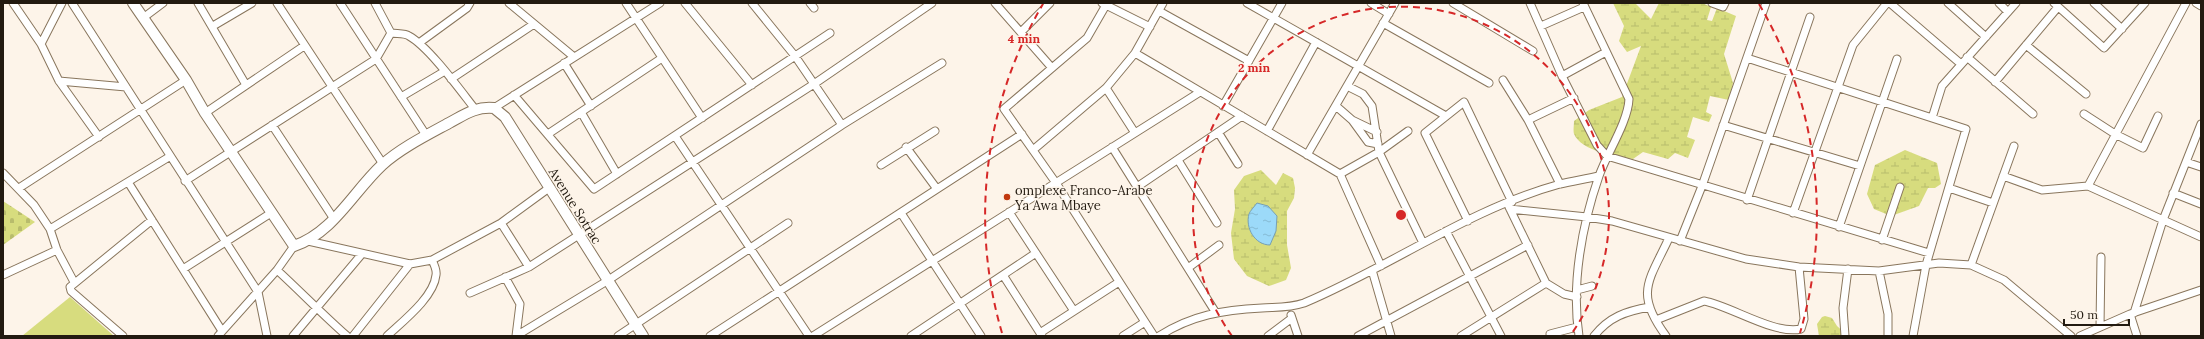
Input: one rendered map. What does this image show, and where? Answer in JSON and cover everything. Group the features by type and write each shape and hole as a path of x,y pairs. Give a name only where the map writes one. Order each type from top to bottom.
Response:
{"street":[{"path":"13,3 40,44 60,81 99,137"},
{"path":"40,44 62,3"},
{"path":"72,3 141,110 169,157 258,292 267,336"},
{"path":"133,3 186,80 205,113 294,246"},
{"path":"143,18 164,3"},
{"path":"198,3 213,26 246,85"},
{"path":"213,26 252,3"},
{"path":"276,3 383,164"},
{"path":"340,3 426,135"},
{"path":"375,3 391,33"},
{"path":"419,43 467,8 470,3"},
{"path":"509,3 574,57"},
{"path":"626,3 702,118"},
{"path":"128,182 183,269 220,334 277,270 294,246 308,241 334,219 383,164 426,135 475,109 494,108 660,3"},
{"path":"684,3 752,85"},
{"path":"752,3 795,56 842,125"},
{"path":"470,293 529,267 814,84 932,3"},
{"path":"995,3 1052,68"},
{"path":"1021,32 1050,3"},
{"path":"1033,150 1106,88 1135,53 1163,3"},
{"path":"1247,3 1446,116"},
{"path":"1223,106 1282,3"},
{"path":"1370,3 1389,14"},
{"path":"1307,155 1395,3"},
{"path":"1453,3 1533,51"},
{"path":"1530,3 1562,76 1597,145 1607,156 1747,200 1929,253"},
{"path":"1712,3 1723,8 1725,3"},
{"path":"1680,241 1702,186 1766,3"},
{"path":"1793,213 1853,45 1887,3"},
{"path":"1890,3 1961,64"},
{"path":"1948,3 1986,37"},
{"path":"1999,3 2008,12"},
{"path":"1932,118 1942,86 2016,3"},
{"path":"2094,3 2122,29"},
{"path":"1995,82 2026,45 2056,5 2104,48 2146,3"},
{"path":"2088,186 2186,3"},
{"path":"2196,3 2201,6"},
{"path":"1150,27 1103,4 1087,38 1004,109 1056,183 1154,336"},
{"path":"1541,26 1584,5 1629,99 1626,113 1599,176 1587,217 1577,294 1578,336"},
{"path":"1159,11 1249,61"},
{"path":"1747,200 1810,16"},
{"path":"1383,23 1489,83"},
{"path":"451,79 534,24"},
{"path":"186,181 376,59 391,33"},
{"path":"391,33 408,35 419,43 445,71 475,109"},
{"path":"514,95 594,189 830,33"},
{"path":"1266,131 1316,42"},
{"path":"2026,45 2086,94"},
{"path":"205,113 304,46"},
{"path":"1562,76 1606,52"},
{"path":"1135,53 1340,174 1381,266"},
{"path":"1967,57 2033,114"},
{"path":"548,134 662,58"},
{"path":"1747,58 1966,129 1929,253 1913,336"},
{"path":"1839,226 1897,59"},
{"path":"564,63 591,106"},
{"path":"516,336 607,281 842,125 942,63"},
{"path":"401,97 445,71"},
{"path":"19,188 186,80"},
{"path":"1503,80 1528,120 1560,184"},
{"path":"60,81 126,87"},
{"path":"1347,86 1363,94 1372,106 1377,132 1378,148 1423,243"},
{"path":"1106,88 1135,133"},
{"path":"812,336 1200,92"},
{"path":"1528,120 1574,98"},
{"path":"1468,221 1425,133 1464,102 1546,283 1564,294 1577,294 1592,286"},
{"path":"1336,106 1352,120 1368,142 1378,148"},
{"name":"Avenue Sotrac","path":"494,108 505,117 643,336"},
{"path":"581,112 617,174"},
{"path":"2084,114 2116,134 2143,148 2158,116"},
{"path":"1137,187 1242,116"},
{"path":"1352,120 1377,132"},
{"path":"2137,336 2132,314 2163,220 2201,124"},
{"path":"272,125 334,219"},
{"path":"1723,125 1860,166"},
{"path":"881,165 906,147 935,131"},
{"path":"1340,174 1378,148 1408,131"},
{"path":"1218,132 1238,164"},
{"path":"710,336 1022,134"},
{"path":"675,136 809,336"},
{"path":"1972,265 2014,146"},
{"path":"906,147 937,189"},
{"path":"1112,147 1216,313"},
{"path":"50,230 169,157"},
{"path":"1178,160 1217,223"},
{"path":"2186,162 2201,167"},
{"path":"3,173 34,205 50,230 57,250 74,282"},
{"path":"1159,336 1201,315 1289,308 1324,295 1468,221 1560,184 1599,176"},
{"path":"2003,176 2042,190 2088,186 2201,237"},
{"path":"1882,240 1900,187"},
{"path":"308,241 361,255 410,264 432,260 501,223 549,188"},
{"path":"1949,188 1993,203"},
{"path":"2173,193 2201,204"},
{"path":"1510,205 1612,221 1746,259 1799,267 1879,271 1939,263 1972,265 2004,280 2071,336"},
{"path":"1009,212 1074,311"},
{"path":"183,269 271,213"},
{"path":"901,213 981,336"},
{"path":"123,336 71,291 70,287 74,282 152,220"},
{"path":"618,336 788,222"},
{"path":"501,223 529,267"},
{"path":"1446,231 1501,336"},
{"path":"1664,335 1646,297 1647,287 1669,238"},
{"path":"1358,336 1528,245"},
{"path":"1188,268 1219,246"},
{"path":"3,276 57,250"},
{"path":"914,335 1036,253"},
{"path":"293,336 361,255"},
{"path":"2100,328 2101,257"},
{"path":"387,336 412,313 434,282 437,273 432,260"},
{"path":"353,336 410,264"},
{"path":"1656,320 1704,301 1768,324 1783,328 1801,329 1804,319 1799,267"},
{"path":"1845,336 1844,301 1848,269"},
{"path":"277,270 315,309 347,336"},
{"path":"1372,270 1391,336"},
{"path":"1879,271 1888,314 1888,336"},
{"path":"1002,275 1041,334 1119,282"},
{"path":"505,277 520,304 516,336"},
{"path":"1461,336 1546,283"},
{"path":"2085,335 2132,314 2201,290"},
{"path":"1594,336 1604,325 1620,313 1650,307"},
{"path":"1289,308 1298,336"},
{"path":"1268,336 1292,318"},
{"path":"1123,336 1145,322"},
{"path":"1550,334 1577,327"}],"green space":[{"path":"1613,3 1635,3 1651,19 1659,3 1702,3 1711,7 1707,20 1712,21 1717,8 1736,16 1724,54 1733,83 1729,100 1710,96 1706,112 1712,115 1709,122 1693,117 1687,137 1695,140 1688,158 1675,153 1668,159 1643,152 1633,159 1618,157 1600,152 1584,145 1574,134 1574,121 1589,110 1622,97 1641,46 1627,52 1619,41 1624,26"},
{"path":"1905,150 1937,163 1941,184 1935,188 1928,188 1919,206 1891,216 1874,209 1867,194 1875,165"},
{"path":"1261,170 1276,185 1283,173 1293,178 1295,188 1294,198 1287,211 1287,245 1291,268 1286,280 1269,286 1247,276 1234,259 1231,233 1235,209 1234,190 1244,176"},
{"path":"3,201 35,222 3,245"},
{"path":"70,297 114,336 22,336"},
{"path":"1825,316 1832,318 1837,326 1848,336 1819,336 1817,324 1822,317"}],"water":[{"path":"1257,203 1268,206 1277,216 1276,231 1270,245 1256,239 1252,235 1248,225 1249,214"}],"place":[{"name":"omplexe Franco-Arabe Ya Awa Mbaye","path":"1007,197"}]}
